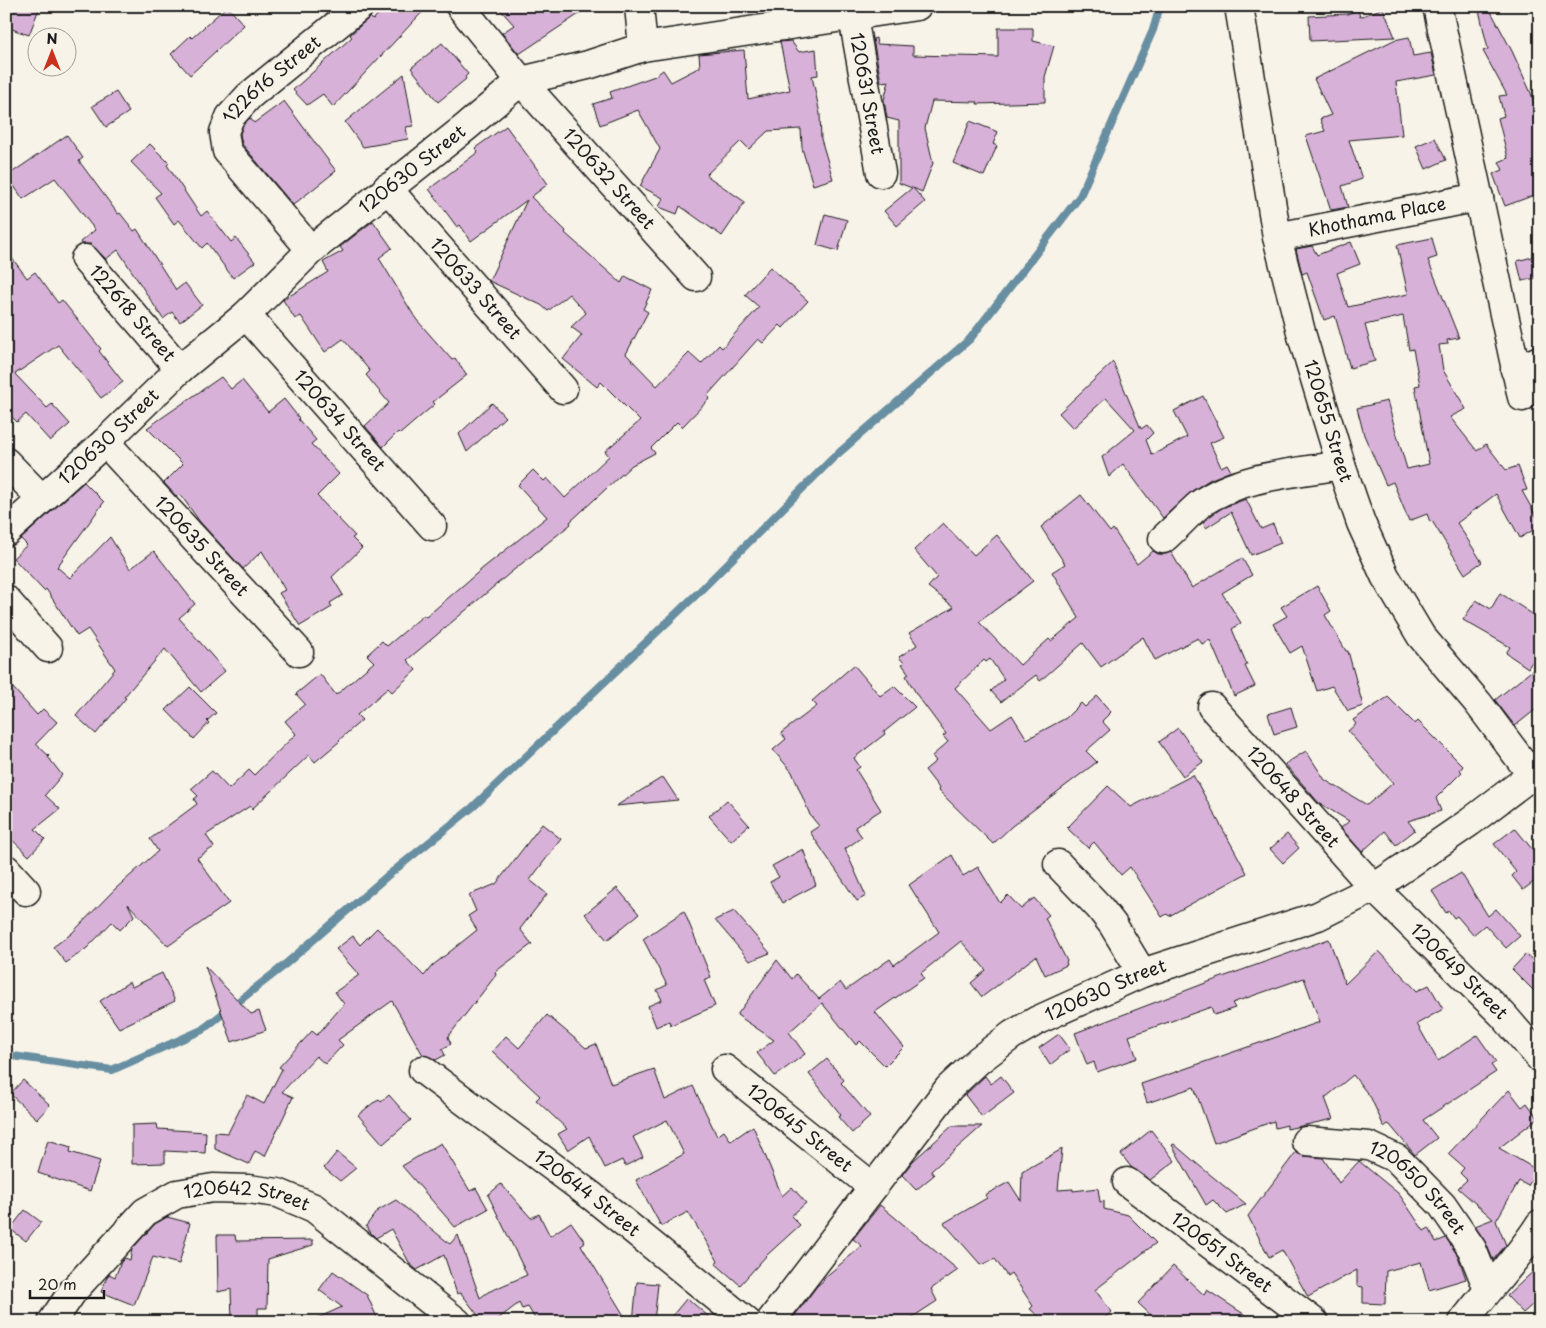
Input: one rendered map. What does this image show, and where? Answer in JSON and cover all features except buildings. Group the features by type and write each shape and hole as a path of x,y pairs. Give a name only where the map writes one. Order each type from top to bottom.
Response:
{"street":[{"name":"122616 Street","path":"311,250 227,151 224,132 230,117 249,96 360,6"},
{"name":"120632 Street","path":"460,6 521,81 696,277"},
{"path":"640,6 643,47"},
{"name":"120630 Street","path":"6,532 105,442 180,369 246,315 311,250 521,81 588,65 643,47 851,11 917,6"},
{"name":"120655 Street","path":"1239,6 1277,237 1302,336 1361,523 1384,576 1421,636 1537,774"},
{"path":"1437,6 1479,197 1528,365 1522,397"},
{"name":"120631 Street","path":"851,11 881,173"},
{"name":"120633 Street","path":"387,188 563,389"},
{"name":"Khothama Place","path":"1277,237 1479,197"},
{"name":"122618 Street","path":"85,259 180,369"},
{"name":"120634 Street","path":"246,315 432,526"},
{"name":"120635 Street","path":"105,442 299,652"},
{"path":"6,462 42,499"},
{"path":"1164,539 1201,504 1225,490 1251,481 1342,466"},
{"path":"6,600 48,648"},
{"name":"120648 Street","path":"1212,707 1374,888"},
{"name":"120630 Street","path":"770,1322 949,1088 979,1060 1012,1035 1038,1020 1142,973 1318,916 1374,888 1537,774"},
{"path":"1058,864 1079,884 1103,913 1142,973"},
{"path":"6,869 26,890"},
{"name":"120649 Street","path":"1374,888 1503,1015 1540,1058"},
{"name":"120645 Street","path":"725,1069 873,1186"},
{"name":"120644 Street","path":"423,1070 593,1197 748,1322"},
{"name":"120650 Street","path":"1306,1141 1369,1146 1397,1159 1442,1205 1472,1249 1488,1289"},
{"name":"120651 Street","path":"1127,1182 1314,1322"},
{"name":"120642 Street","path":"52,1322 74,1291 145,1212 177,1194 213,1188 248,1189 278,1193 314,1208 457,1322"},
{"path":"1463,1322 1488,1289 1527,1244 1540,1224"}],"waterway":[{"path":"6,1055 112,1070 202,1030 281,968 386,877 473,807 699,592 833,458 970,339 1080,196 1153,30 1160,6"}]}
